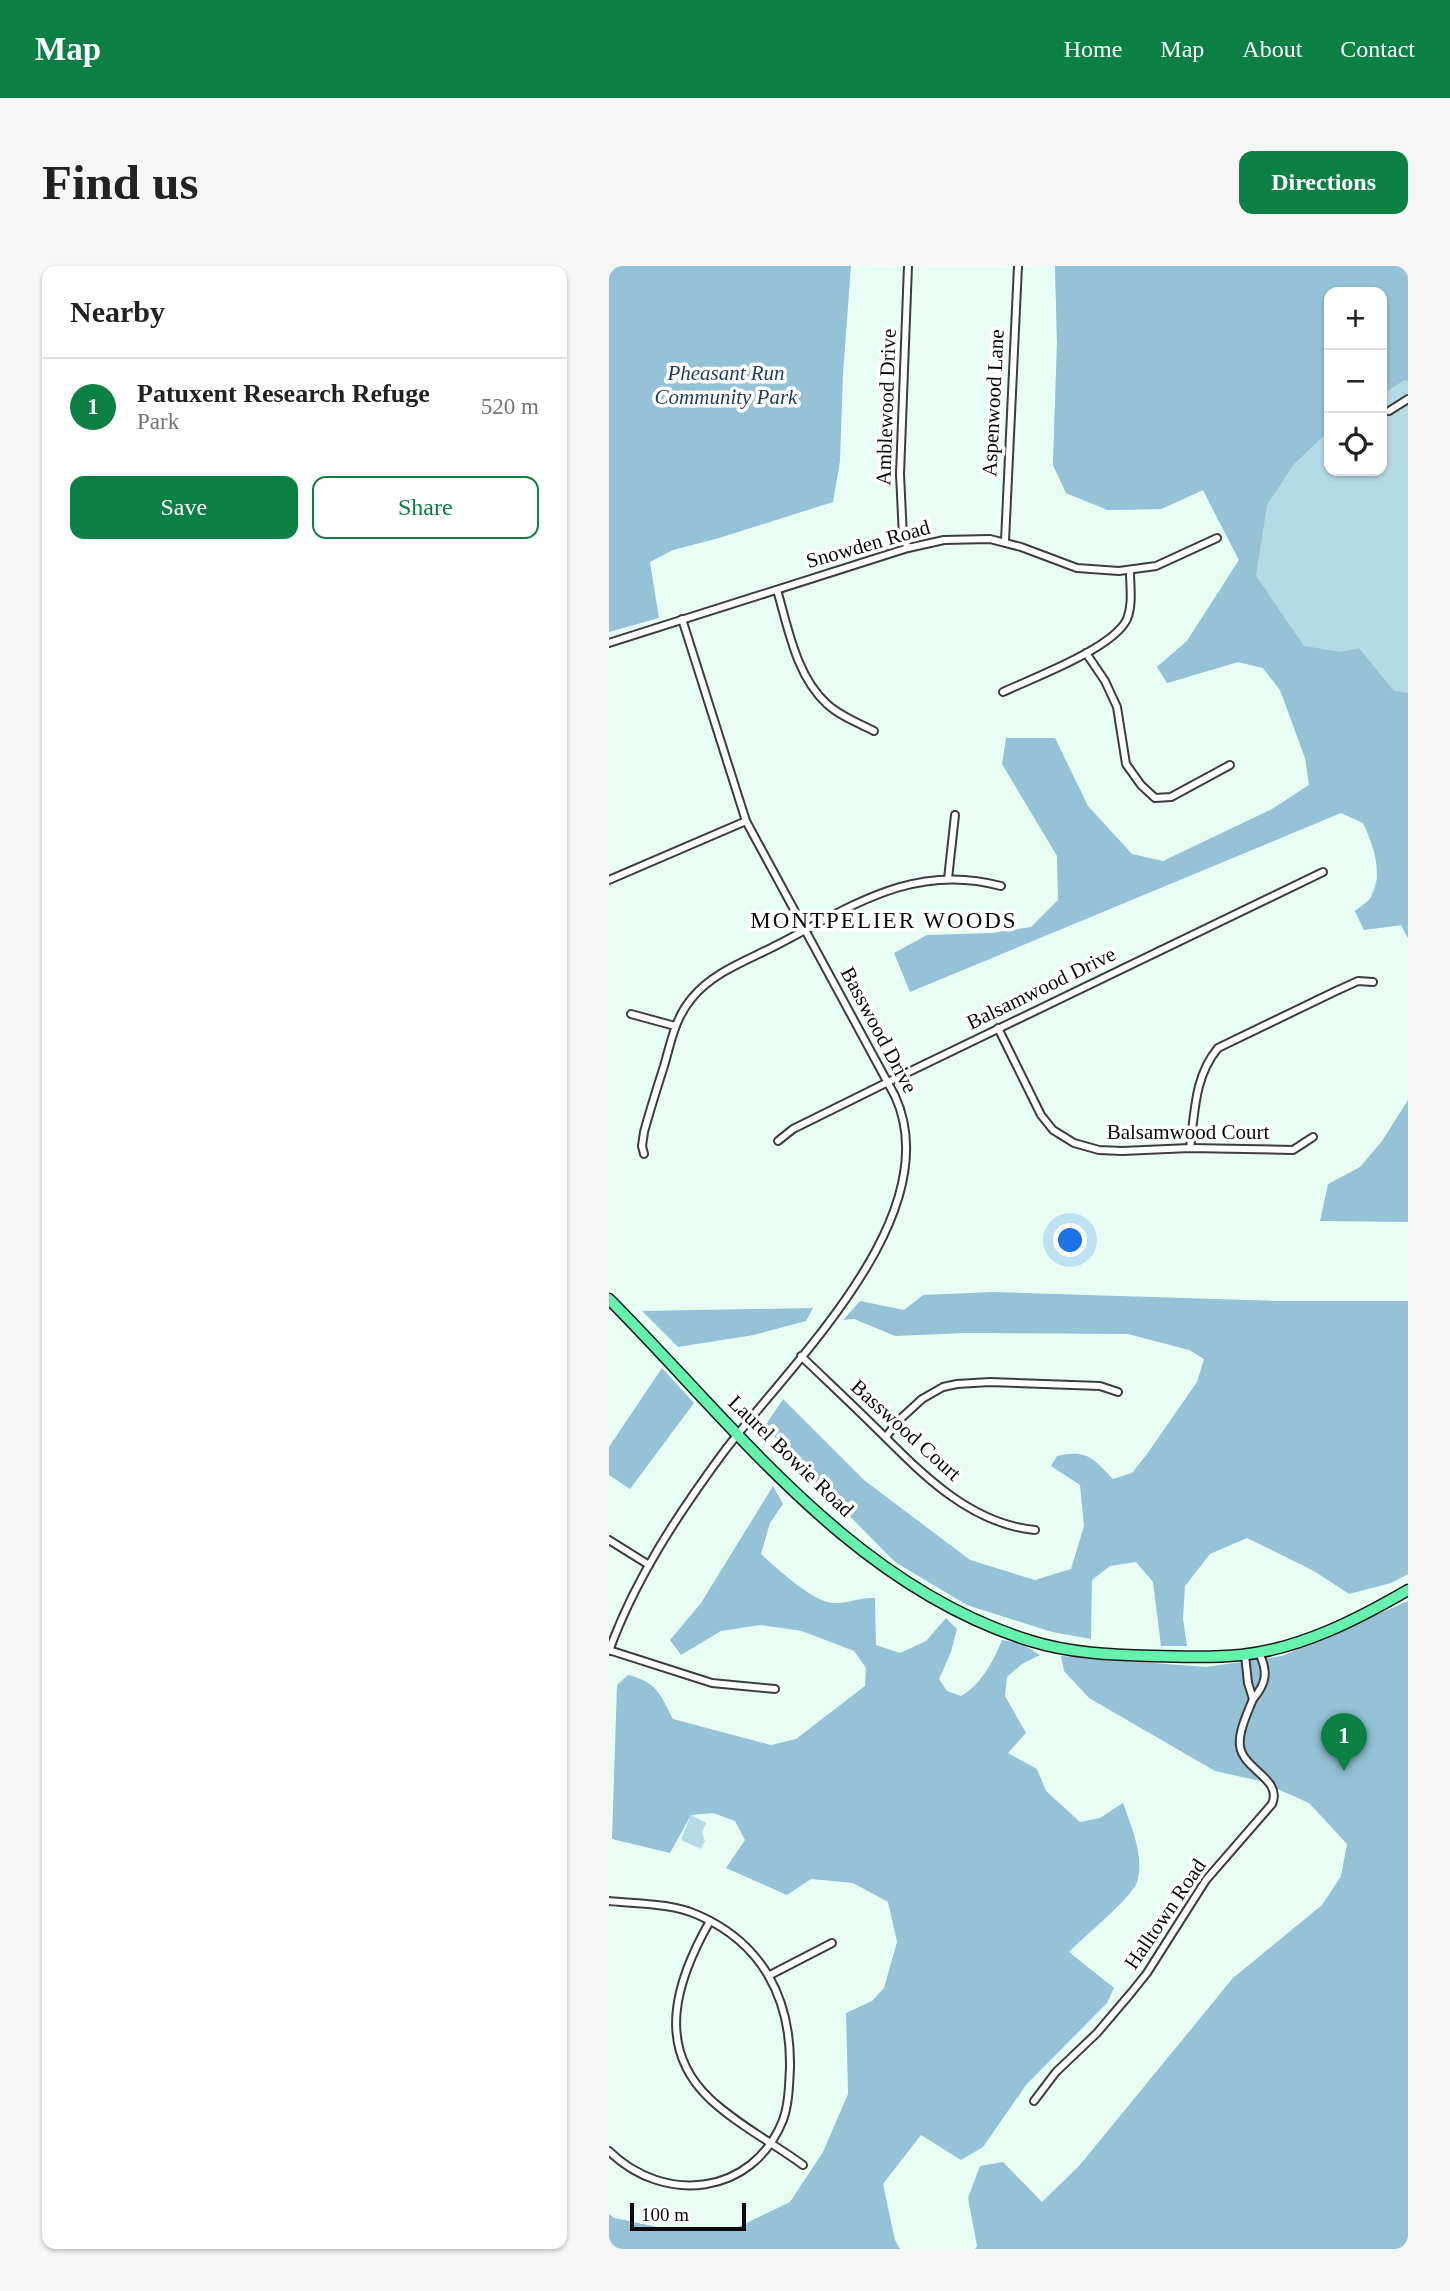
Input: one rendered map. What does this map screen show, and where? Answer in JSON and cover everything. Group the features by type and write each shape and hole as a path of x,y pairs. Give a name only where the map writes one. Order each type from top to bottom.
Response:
{"main road":[{"name":"Laurel Bowie Road","path":"609,1299 809,1506 869,1556 899,1578 959,1613 1032,1642 1087,1652 1167,1657 1245,1655 1259,1653 1336,1627 1408,1590"}],"street":[{"name":"Amblewood Drive","path":"908,266 900,474 903,537 908,548"},
{"name":"Aspenwood Lane","path":"1005,541 1018,266"},
{"path":"1389,411 1408,399"},
{"name":"Snowden Road","path":"609,643 908,548 959,539 1005,541 1077,568 1130,571 1156,565 1217,538"},
{"path":"1003,692 1110,639 1127,619 1131,604 1130,571"},
{"path":"778,590 799,660 818,694 827,705 849,720 874,731"},
{"name":"Basswood Drive","path":"609,1650 626,1607 649,1565 697,1490 837,1309 880,1244 899,1201 906,1162 906,1134 902,1112 888,1082 746,821 682,620"},
{"path":"1086,653 1105,681 1117,707 1126,764 1141,785 1155,798 1171,797 1230,765"},
{"path":"948,880 955,815"},
{"path":"609,880 746,821"},
{"name":"Balsamwood Drive","path":"778,1142 793,1129 1323,872"},
{"path":"644,1154 644,1132 675,1026 692,998 705,984 880,891 913,884 969,879 1001,886"},
{"path":"1190,1148 1197,1090 1206,1062 1218,1048 1358,981 1373,982"},
{"path":"631,1014 675,1026"},
{"name":"Balsamwood Court","path":"998,1028 1041,1115 1064,1139 1099,1150 1293,1150 1313,1137"},
{"name":"Basswood Court","path":"801,1356 931,1481 974,1510 1013,1527 1035,1530"},
{"path":"886,1437 897,1422 922,1399 943,1387 957,1384 990,1382 1100,1386 1118,1392"},
{"path":"609,1541 649,1565"},
{"path":"609,1650 712,1683 775,1689"},
{"name":"Halltown Road","path":"1034,2101 1056,2072 1097,2033 1131,1993 1206,1880 1272,1804 1272,1785 1244,1757 1240,1745 1248,1712 1253,1699 1262,1688 1265,1677 1266,1668 1259,1653"},
{"name":"Halltown Road","path":"1245,1655 1253,1699"},
{"path":"609,1901 686,1910 719,1924 741,1941 770,1975 783,2013 790,2060 787,2107 771,2142 752,2162 736,2173 712,2183 678,2186 651,2180 624,2164 609,2151"},
{"path":"710,1921 693,1952 682,1981 676,2018 678,2046 686,2067 701,2090 730,2115 803,2165"},
{"path":"770,1975 832,1943"}],"shaded area":[{"path":"1055,266 1408,266 1408,938 1401,925 1364,930 1355,911 1370,899 1377,878 1375,847 1363,823 1280,690 1263,668 1238,662 1167,683 1157,667 1187,641 1239,560 1203,490 1161,509 1108,510 1066,493 1053,465 1057,343"},
{"path":"691,1815 706,1823 702,1832 705,1841 701,1849 681,1840"}],"green space":[{"name":"Pheasant Run Community Park","path":"609,266 851,266 840,461 833,502 673,550 650,562 659,618 609,632"},
{"path":"1055,266 1408,266 1408,381 1404,380 1387,392 1387,287 1324,287 1324,436 1294,464 1267,505 1256,576 1304,646 1341,652 1359,648 1394,691 1408,693 1408,938 1401,925 1364,930 1355,911 1369,900 1374,892 1377,882 1376,862 1363,823 1341,813 910,992 894,953 927,935 992,933 1031,927 1058,900 1057,856 1002,764 1006,738 1055,738 1088,806 1132,854 1163,861 1272,809 1309,785 1305,758 1280,690 1263,668 1238,662 1167,683 1157,667 1187,641 1239,560 1203,490 1161,509 1108,510 1066,493 1053,465 1057,343"},
{"path":"1408,1100 1408,1222 1320,1221 1328,1184 1360,1167 1382,1141"},
{"path":"993,1292 1280,1301 1408,1301 1408,1574 1391,1583 1349,1594 1314,1571 1247,1538 1210,1554 1185,1586 1183,1619 1187,1646 1161,1646 1153,1582 1136,1562 1110,1566 1092,1580 1091,1639 1052,1632 967,1605 895,1562 765,1426 783,1399 864,1480 970,1560 1035,1580 1071,1569 1084,1526 1080,1485 1051,1466 1057,1456 1076,1454 1089,1457 1113,1479 1132,1473 1197,1382 1204,1359 1189,1350 1128,1334 965,1333 895,1336 854,1319 843,1320 860,1301 904,1310 923,1295"},
{"path":"813,1308 806,1321 754,1335 678,1347 642,1311"},
{"path":"662,1368 694,1403 630,1489 609,1475 609,1447"},
{"path":"773,1486 783,1504 770,1523 761,1554 807,1592 827,1602 841,1603 875,1598 876,1645 900,1653 926,1641 946,1618 957,1629 951,1652 939,1679 947,1691 961,1696 975,1685 991,1664 1002,1640 1022,1644 1040,1655 1022,1664 1007,1677 1005,1696 1026,1733 1008,1753 1037,1769 1046,1791 1080,1822 1100,1818 1123,1803 1136,1842 1139,1873 1137,1882 1126,1898 1069,1952 1114,1988 1107,2003 1026,2085 983,2147 961,2160 921,2135 883,2184 895,2240 900,2249 609,2249 609,2214 614,2218 677,2231 734,2229 790,2202 823,2152 848,2094 846,2013 872,2001 884,1988 897,1942 888,1902 853,1883 811,1879 787,1895 726,1868 745,1840 735,1821 713,1813 691,1815 670,1853 612,1839 617,1685 628,1675 652,1685 673,1719 771,1745 796,1739 865,1686 866,1668 854,1651 802,1631 760,1625 721,1631 681,1655 670,1640 701,1603"},
{"path":"1408,1601 1408,2249 975,2249 977,2246 968,2198 980,2166 1003,2162 1042,2202 1079,2166 1233,1978 1322,1905 1341,1876 1347,1844 1309,1803 1260,1781 1215,1771 1089,1698 1064,1671 1061,1656 1206,1667 1282,1656"}],"place":[{"name":"Patuxent Research Refuge","path":"1344,1771"}],"district":[{"name":"MONTPELIER WOODS","path":"884,920"}]}
